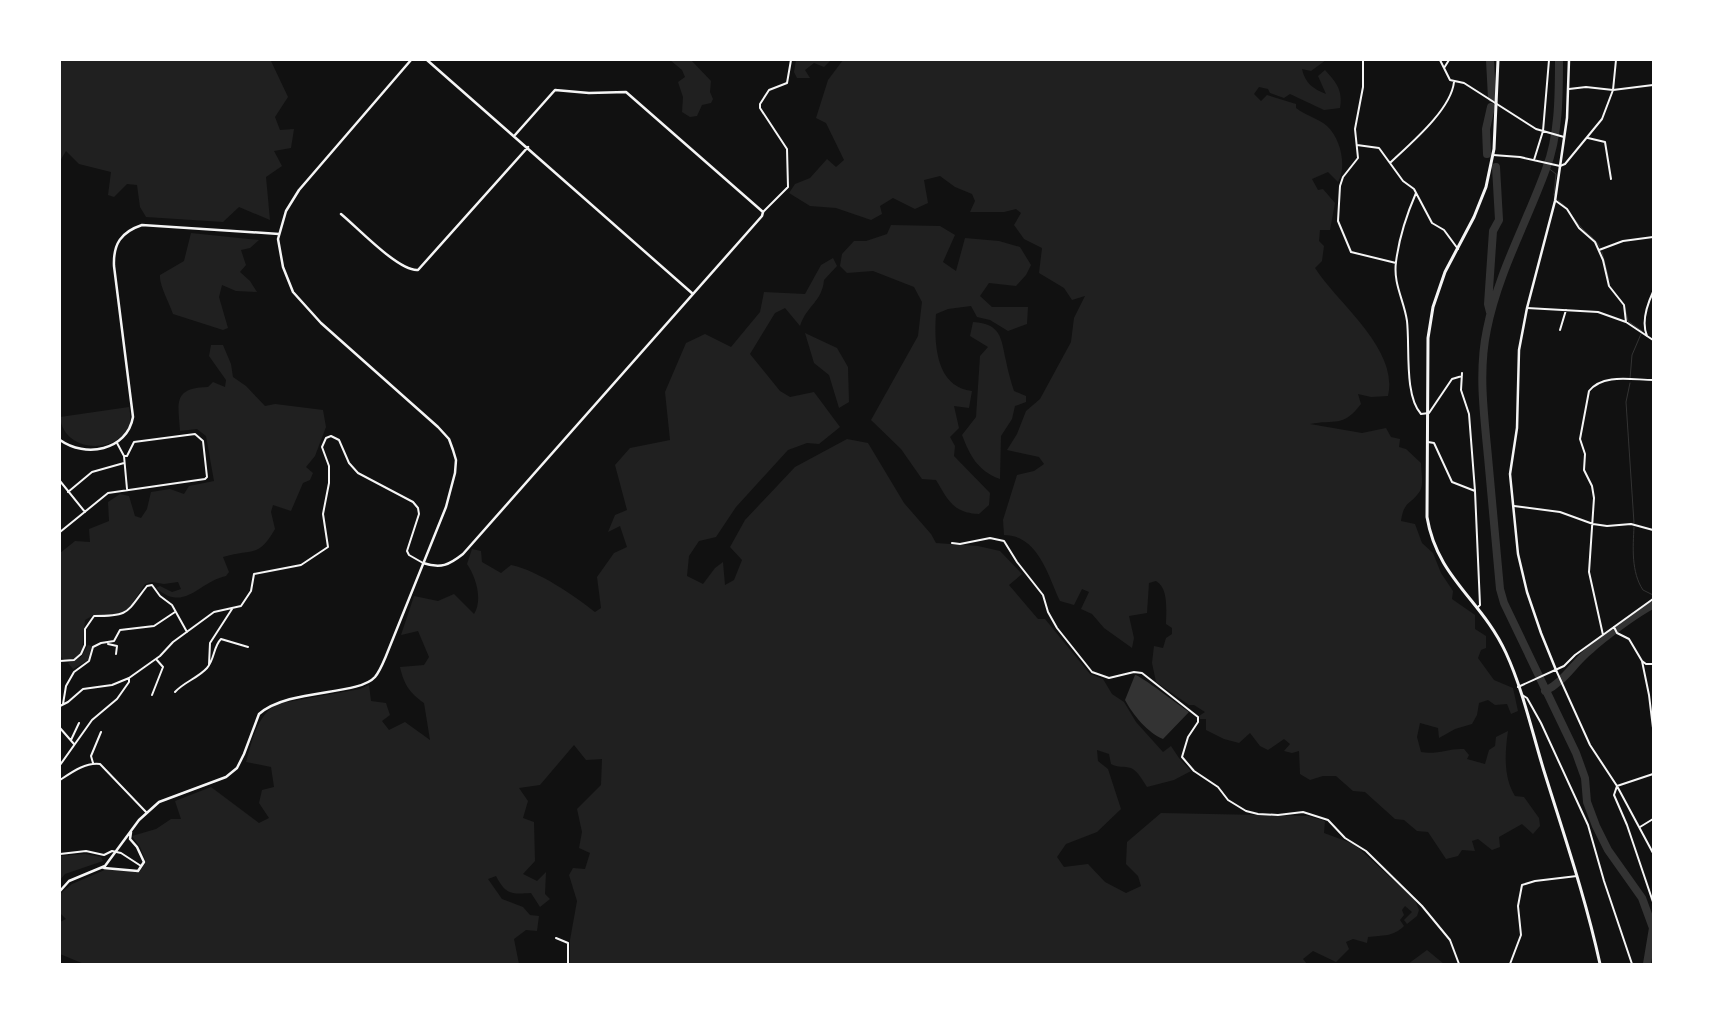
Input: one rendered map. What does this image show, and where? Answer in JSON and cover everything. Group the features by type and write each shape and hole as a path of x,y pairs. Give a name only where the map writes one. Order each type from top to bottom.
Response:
{"main road":[{"path":"1498,60 1493,156 1481,202 1445,272 1433,307 1428,338 1427,517 1439,558 1447,572 1493,630 1506,654 1521,695 1577,876 1600,964"}],"street":[{"path":"104,867 146,812 159,802 226,777 237,768 258,714 275,702 360,686 374,678 386,656 446,506 456,473 456,460 448,439 424,413 321,323 305,306 293,292 280,257 279,234 286,211 299,190 411,60"},
{"path":"427,60 693,294"},
{"path":"61,705 83,689 112,685 128,678 156,659 173,642 214,612 241,606 251,591 254,574 301,565 328,547 322,514 329,483 329,466 322,442 331,436 340,440 350,463 358,473 413,502 418,508 419,514 407,551 409,555 423,563 440,567 452,563 463,554 762,216 763,212 788,187 788,149 760,108 760,104 769,90 787,82 791,60"},
{"path":"1363,60 1363,87 1355,129 1358,158 1343,176 1340,186 1338,221 1351,252 1396,263"},
{"path":"1440,60 1450,80 1464,83 1536,130 1564,137"},
{"path":"1444,68 1449,60"},
{"path":"1534,160 1543,131 1548,60"},
{"path":"1569,60 1569,89 1556,201 1527,308 1519,350 1516,428 1510,474 1512,506 1518,554 1527,592 1555,670 1590,745 1617,786 1653,853"},
{"path":"1559,166 1588,138 1602,119 1613,90 1616,60"},
{"path":"1390,164 1444,107 1453,90 1454,81"},
{"path":"1569,89 1586,87 1613,90 1653,85"},
{"path":"515,136 555,90 589,93 626,92 763,212"},
{"path":"1588,138 1605,142 1611,179"},
{"path":"1358,145 1380,148 1403,181 1414,189 1432,224 1444,230 1458,249"},
{"path":"341,214 400,265 413,271 418,270 528,147"},
{"path":"1493,156 1534,160 1559,166"},
{"path":"1416,193 1402,227 1395,282 1401,296 1407,322 1412,396 1417,410 1421,414 1427,415 1452,379 1462,375 1461,390 1469,414 1475,491 1480,605 1477,608"},
{"path":"1556,201 1567,209 1579,228 1595,242 1609,286 1624,305 1626,322"},
{"path":"60,440 71,448 84,450 117,443 126,434 133,417 114,266 114,255 121,236 131,229 142,225 279,234"},
{"path":"1599,250 1623,241 1653,237"},
{"path":"1647,336 1644,328 1653,292"},
{"path":"1527,308 1598,312 1626,322 1653,340"},
{"path":"1560,330 1566,310"},
{"path":"1603,635 1589,572 1595,508 1592,486 1584,470 1585,454 1580,439 1590,391 1598,382 1609,380 1653,380"},
{"path":"60,532 108,493 205,479 207,477 203,441 195,434 134,442 127,456 124,456"},
{"path":"1427,442 1434,443 1452,482 1475,491"},
{"path":"117,443 124,456 127,489"},
{"path":"68,492 92,472 124,463"},
{"path":"60,481 61,486 85,512"},
{"path":"1512,506 1560,512 1593,524 1607,526 1631,524 1653,530"},
{"path":"60,525 63,529"},
{"path":"952,543 960,544 990,538 1004,541 1017,562 1044,595 1051,619 1057,628 1092,672 1109,678 1134,672 1142,673 1198,717 1198,722 1183,748 1182,757 1194,771 1218,788 1228,800 1246,811 1278,815 1303,812 1328,820 1346,838 1366,851 1422,906 1450,940 1459,964"},
{"path":"60,661 74,660 81,654 85,645 85,629 94,616 116,616 125,613 147,586 152,585 160,596 172,605 188,632"},
{"path":"1518,687 1555,670 1603,635 1615,630 1653,599"},
{"path":"209,666 210,643 232,609"},
{"path":"107,644 114,641 120,630 154,626 175,612"},
{"path":"1615,630 1629,639 1642,661 1653,728"},
{"path":"175,692 209,666 214,659 217,644 222,639 248,647"},
{"path":"61,705 66,686 74,672 89,661 93,647 101,643 117,646 116,654"},
{"path":"152,695 164,667 156,659"},
{"path":"1642,661 1653,664"},
{"path":"60,765 100,712 117,699 129,682 128,678"},
{"path":"1521,695 1527,698 1541,723 1588,825 1604,881 1632,964"},
{"path":"71,740 79,723"},
{"path":"60,728 74,744"},
{"path":"101,732 91,756 94,763 104,767 146,812"},
{"path":"60,780 94,763"},
{"path":"1617,786 1653,774"},
{"path":"1617,786 1614,795 1628,825 1653,902"},
{"path":"1640,827 1653,818"},
{"path":"60,890 69,880 104,867 138,871 144,862 137,847 130,839 132,830"},
{"path":"60,854 86,851 104,855 112,851 121,853 141,866"},
{"path":"1510,964 1521,935 1518,906 1522,886 1535,881 1577,876"},
{"path":"556,938 568,943 568,964"}],"shaded area":[{"path":"60,60 271,61 288,97 275,117 280,130 294,129 291,148 274,151 282,166 266,177 270,220 239,207 223,222 146,217 140,207 137,185 127,184 114,197 108,195 111,172 79,164 66,151 60,161"},
{"path":"670,60 691,60 711,81 710,92 713,99 711,103 702,105 697,116 690,117 682,112 683,97 678,82 685,77 682,70"},
{"path":"796,60 831,60 824,67 814,63 805,70 810,78 797,78 794,72"},
{"path":"843,60 1326,60 1311,71 1302,69 1303,74 1310,85 1326,94 1318,76 1325,70 1333,79 1340,92 1340,108 1324,110 1290,94 1284,98 1270,93 1268,89 1259,87 1254,94 1261,101 1267,95 1296,104 1296,108 1300,111 1327,126 1336,138 1342,161 1341,176 1338,182 1328,172 1312,179 1318,190 1323,189 1335,203 1330,230 1320,230 1319,241 1324,246 1322,261 1315,268 1376,344 1389,378 1388,396 1371,397 1358,394 1361,404 1349,417 1344,420 1310,424 1362,433 1386,428 1391,437 1400,439 1399,447 1406,449 1421,463 1422,481 1420,491 1404,509 1401,521 1415,524 1422,543 1433,553 1441,573 1453,591 1452,599 1475,615 1475,629 1486,636 1486,648 1481,650 1478,658 1494,680 1513,688 1518,711 1511,714 1507,704 1495,705 1488,700 1479,703 1477,715 1472,724 1455,729 1439,738 1438,728 1420,723 1417,737 1421,752 1432,753 1464,749 1469,755 1467,759 1485,764 1489,750 1495,746 1496,737 1508,731 1506,756 1508,781 1515,796 1524,797 1539,818 1540,826 1533,834 1522,824 1499,837 1500,847 1492,850 1478,839 1472,841 1475,851 1462,850 1458,856 1446,859 1428,832 1417,831 1404,820 1395,819 1365,792 1353,791 1336,776 1323,776 1310,780 1300,774 1299,751 1292,753 1284,751 1290,744 1284,739 1268,750 1260,746 1250,733 1239,743 1224,739 1206,730 1206,719 1200,719 1199,716 1205,712 1194,705 1189,705 1156,682 1152,663 1154,646 1163,648 1166,638 1172,634 1172,628 1166,624 1165,595 1160,584 1156,581 1149,583 1147,613 1129,616 1134,638 1132,648 1104,628 1092,614 1081,609 1089,592 1082,589 1074,605 1060,601 1046,569 1033,549 1016,537 1004,535 1003,520 1017,475 1034,471 1044,464 1039,457 1007,450 1017,434 1026,411 1040,399 1071,342 1074,318 1085,296 1072,300 1064,288 1039,273 1042,248 1024,239 1014,225 1021,213 1016,209 1004,212 970,212 975,201 972,194 955,187 940,176 924,180 928,203 915,209 893,198 880,206 882,214 871,220 836,208 810,206 789,193 795,184 810,178 827,159 836,167 844,160 826,123 816,118 828,80"},
{"path":"891,225 940,226 955,235 943,262 956,271 965,238 999,241 1020,247 1031,265 1026,275 1016,286 989,283 980,296 992,307 1028,307 1027,324 1008,331 990,320 977,317 971,306 948,309 936,314 939,362 950,381 960,388 972,391 969,408 954,406 959,428 950,437 955,446 954,456 990,493 989,505 979,514 957,508 948,499 936,480 922,479 901,449 871,420 918,336 922,302 914,287 873,271 847,273 840,266 842,254 854,241 866,241 887,234"},
{"path":"191,233 259,240 250,248 241,250 246,265 240,272 250,281 257,292 236,291 222,285 219,297 228,328 223,330 173,314 163,289 160,275 184,261"},
{"path":"833,258 837,266 824,280 820,294 806,313 800,326 785,308 775,313 750,354 780,391 790,397 814,392 840,427 819,444 807,443 788,450 736,507 716,537 699,541 689,556 687,576 703,584 715,568 723,562 725,585 734,580 742,560 730,547 745,520 795,467 847,439 868,443 904,503 931,534 936,543 978,546 1000,551 1022,574 1009,585 1038,619 1045,619 1090,674 1103,679 1112,694 1124,702 1136,722 1163,752 1171,746 1191,771 1174,780 1147,787 1134,769 1111,764 1109,754 1097,750 1098,761 1108,769 1121,809 1097,832 1066,844 1057,857 1064,867 1088,864 1105,882 1126,893 1141,886 1138,876 1126,864 1127,842 1161,813 1308,816 1325,821 1324,833 1354,844 1415,900 1419,910 1417,916 1407,924 1404,920 1412,912 1405,906 1402,910 1404,915 1400,920 1404,926 1400,930 1388,935 1368,937 1367,943 1353,939 1346,942 1349,949 1336,962 1313,951 1303,959 1307,964 570,964 570,940 577,901 569,875 573,868 585,869 590,853 579,848 582,832 577,809 601,785 602,759 586,760 574,745 540,785 519,788 528,801 523,818 534,822 535,861 523,874 537,881 546,872 545,894 550,899 540,907 531,893 510,892 503,887 496,876 488,879 502,899 523,907 530,915 539,916 537,931 526,930 514,939 519,964 84,964 60,954 60,922 66,919 60,913 61,893 72,884 107,869 139,872 146,862 140,847 132,836 156,829 171,819 181,819 175,801 211,787 259,823 269,818 259,803 262,790 274,787 271,767 246,762 259,723 276,704 360,689 369,685 371,701 386,703 390,715 382,721 389,730 405,722 430,740 424,703 408,688 400,667 424,665 429,657 418,631 401,635 414,596 438,601 454,594 474,614 477,608 478,595 473,575 467,564 472,549 481,551 482,562 501,573 511,565 522,568 555,584 595,612 601,608 597,577 614,553 627,547 620,526 608,532 615,515 627,510 615,465 630,448 670,440 665,392 686,343 705,334 731,347 760,312 764,292 805,294 821,265"},
{"path":"973,322 989,326 998,333 1003,345 1014,391 1026,396 1026,402 1015,406 1012,419 1001,436 1000,479 992,476 980,467 968,450 962,435 976,417 980,356 988,347 970,336"},
{"path":"805,333 837,348 848,367 849,402 839,408 829,375 814,363"},
{"path":"211,345 223,345 231,364 233,377 246,386 265,406 275,404 323,410 326,427 315,456 306,467 313,473 310,480 303,483 291,511 273,505 271,512 275,529 264,545 254,551 223,557 229,572 226,576 216,579 191,594 175,598 166,595 156,588 160,586 172,592 181,589 178,582 164,584 152,582 145,584 128,610 122,614 94,615 85,620 82,652 75,658 65,661 60,656 60,553 75,541 90,542 89,529 109,521 108,502 120,494 129,496 135,516 141,518 147,509 151,492 170,489 184,494 189,486 214,481 206,436 197,429 180,431 179,412 180,398 189,390 208,387 213,382 225,387 226,380 209,356"},
{"path":"129,407 130,423 125,433 105,445 82,444 72,438 64,429 60,417"},
{"path":"88,645 92,646 88,660 73,669 68,663 81,657"},
{"path":"1135,675 1189,712 1163,739 1141,723 1125,700"},
{"path":"85,854 101,857 103,861 65,874 60,880 60,856"},
{"path":"1427,950 1444,964 1408,964"}],"waterway":[{"path":"1490,60 1492,98"},
{"path":"1559,60 1559,87 1554,143 1538,189 1498,288 1484,345 1482,377 1484,409 1500,589 1504,603 1576,753 1585,778 1587,802 1596,826 1608,850 1642,898 1653,928 1647,964"},
{"path":"1487,154 1486,129 1491,107"},
{"path":"1490,312 1488,304 1493,231 1499,220 1496,167"},
{"path":"1547,167 1556,174 1554,195"},
{"path":"1558,200 1600,247"},
{"path":"1602,252 1609,280"},
{"path":"1624,304 1628,321 1642,331"},
{"path":"1630,379 1632,355 1641,334"},
{"path":"1630,383 1626,402 1634,523"},
{"path":"1634,527 1633,543 1636,575 1643,590 1653,595"},
{"path":"1545,691 1558,683 1584,655 1603,639 1653,605"}]}
